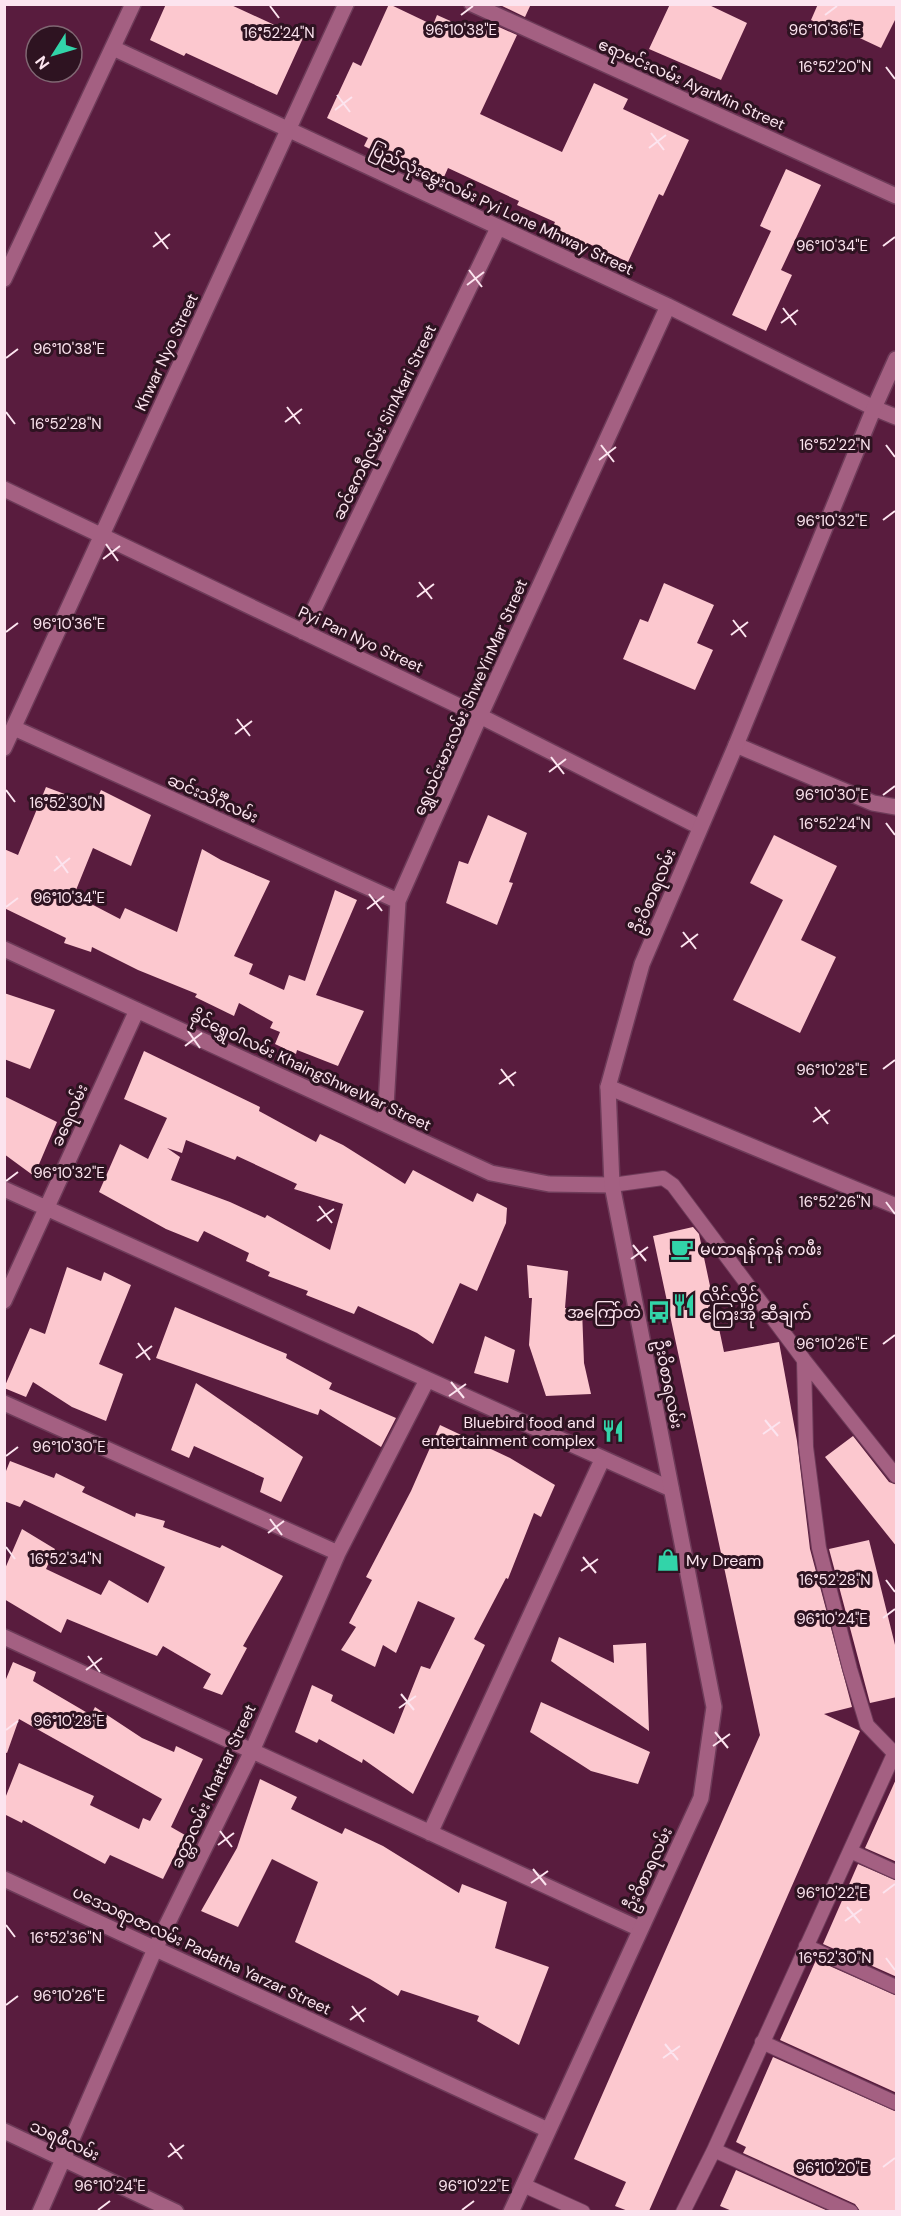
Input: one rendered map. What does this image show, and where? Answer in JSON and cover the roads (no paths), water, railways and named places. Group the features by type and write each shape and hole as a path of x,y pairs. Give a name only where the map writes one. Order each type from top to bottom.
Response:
{"street":[{"path":"4,279 133,4"},
{"name":"Khwar Nyo Street","path":"4,748 346,4"},
{"name":"ဧရာမင်းလမ်း AyarMin Street","path":"472,4 897,196"},
{"name":"ပြည်လုံးမွှေးလမ်း Pyi Lone Mhway Street","path":"113,48 668,306 874,408 897,417"},
{"name":"ဆင်ဧကရီလမ်း SinAkari Street","path":"303,632 498,228"},
{"name":"ရွှေယင်းမားလမ်း ShweYinMar Street","path":"385,1123 398,901 668,306"},
{"name":"ဦးဝိစာရလမ်း","path":"512,2211 700,1798 714,1707 612,1185 609,1087 642,964 736,746 874,408 897,360"},
{"name":"Pyi Pan Nyo Street","path":"4,489 480,716 700,827"},
{"name":"ဆင်းသိင်္ဂီလမ်း","path":"14,728 398,901"},
{"path":"736,746 873,803 897,807"},
{"name":"ခိုင်ရွှေဝါလမ်း KhaingShweWar Street","path":"4,949 491,1173 549,1184 612,1185"},
{"name":"ခရေလမ်း","path":"4,1301 137,1010"},
{"path":"609,1087 897,1206"},
{"path":"4,1189 602,1460 671,1489"},
{"name":"ခတ္တာလမ်း Khattar Street","path":"40,2211 155,1948 252,1751 338,1553 427,1380"},
{"path":"4,1403 338,1553"},
{"path":"430,1833 602,1460"},
{"path":"4,1637 640,1929"},
{"name":"ပဒေသရာဇာလမ်း Padatha Yarzar Street","path":"4,1879 548,2130"},
{"name":"သရဖီလမ်း","path":"4,2132 176,2211"}],"lane":[{"path":"612,1185 663,1178 673,1185 804,1360 897,1476"},
{"path":"683,2211 714,2150 895,1754 867,1725 819,1548 806,1447 804,1360"},
{"path":"850,1851 897,1872"},
{"path":"806,1946 897,1987"},
{"path":"762,2042 897,2103"},
{"path":"714,2150 851,2211"},
{"path":"524,2185 583,2211"}],"place":[{"name":"မဟာရန်ကုန် ကဖီး","path":"682,1249"},
{"name":"လှိုင်လှိုင် ကြေးအို ဆီချက်","path":"684,1305"},
{"name":"အကြော်တဲ","path":"659,1312"},
{"name":"Bluebird food and entertainment complex","path":"613,1431"},
{"name":"My Dream","path":"668,1560"}]}
